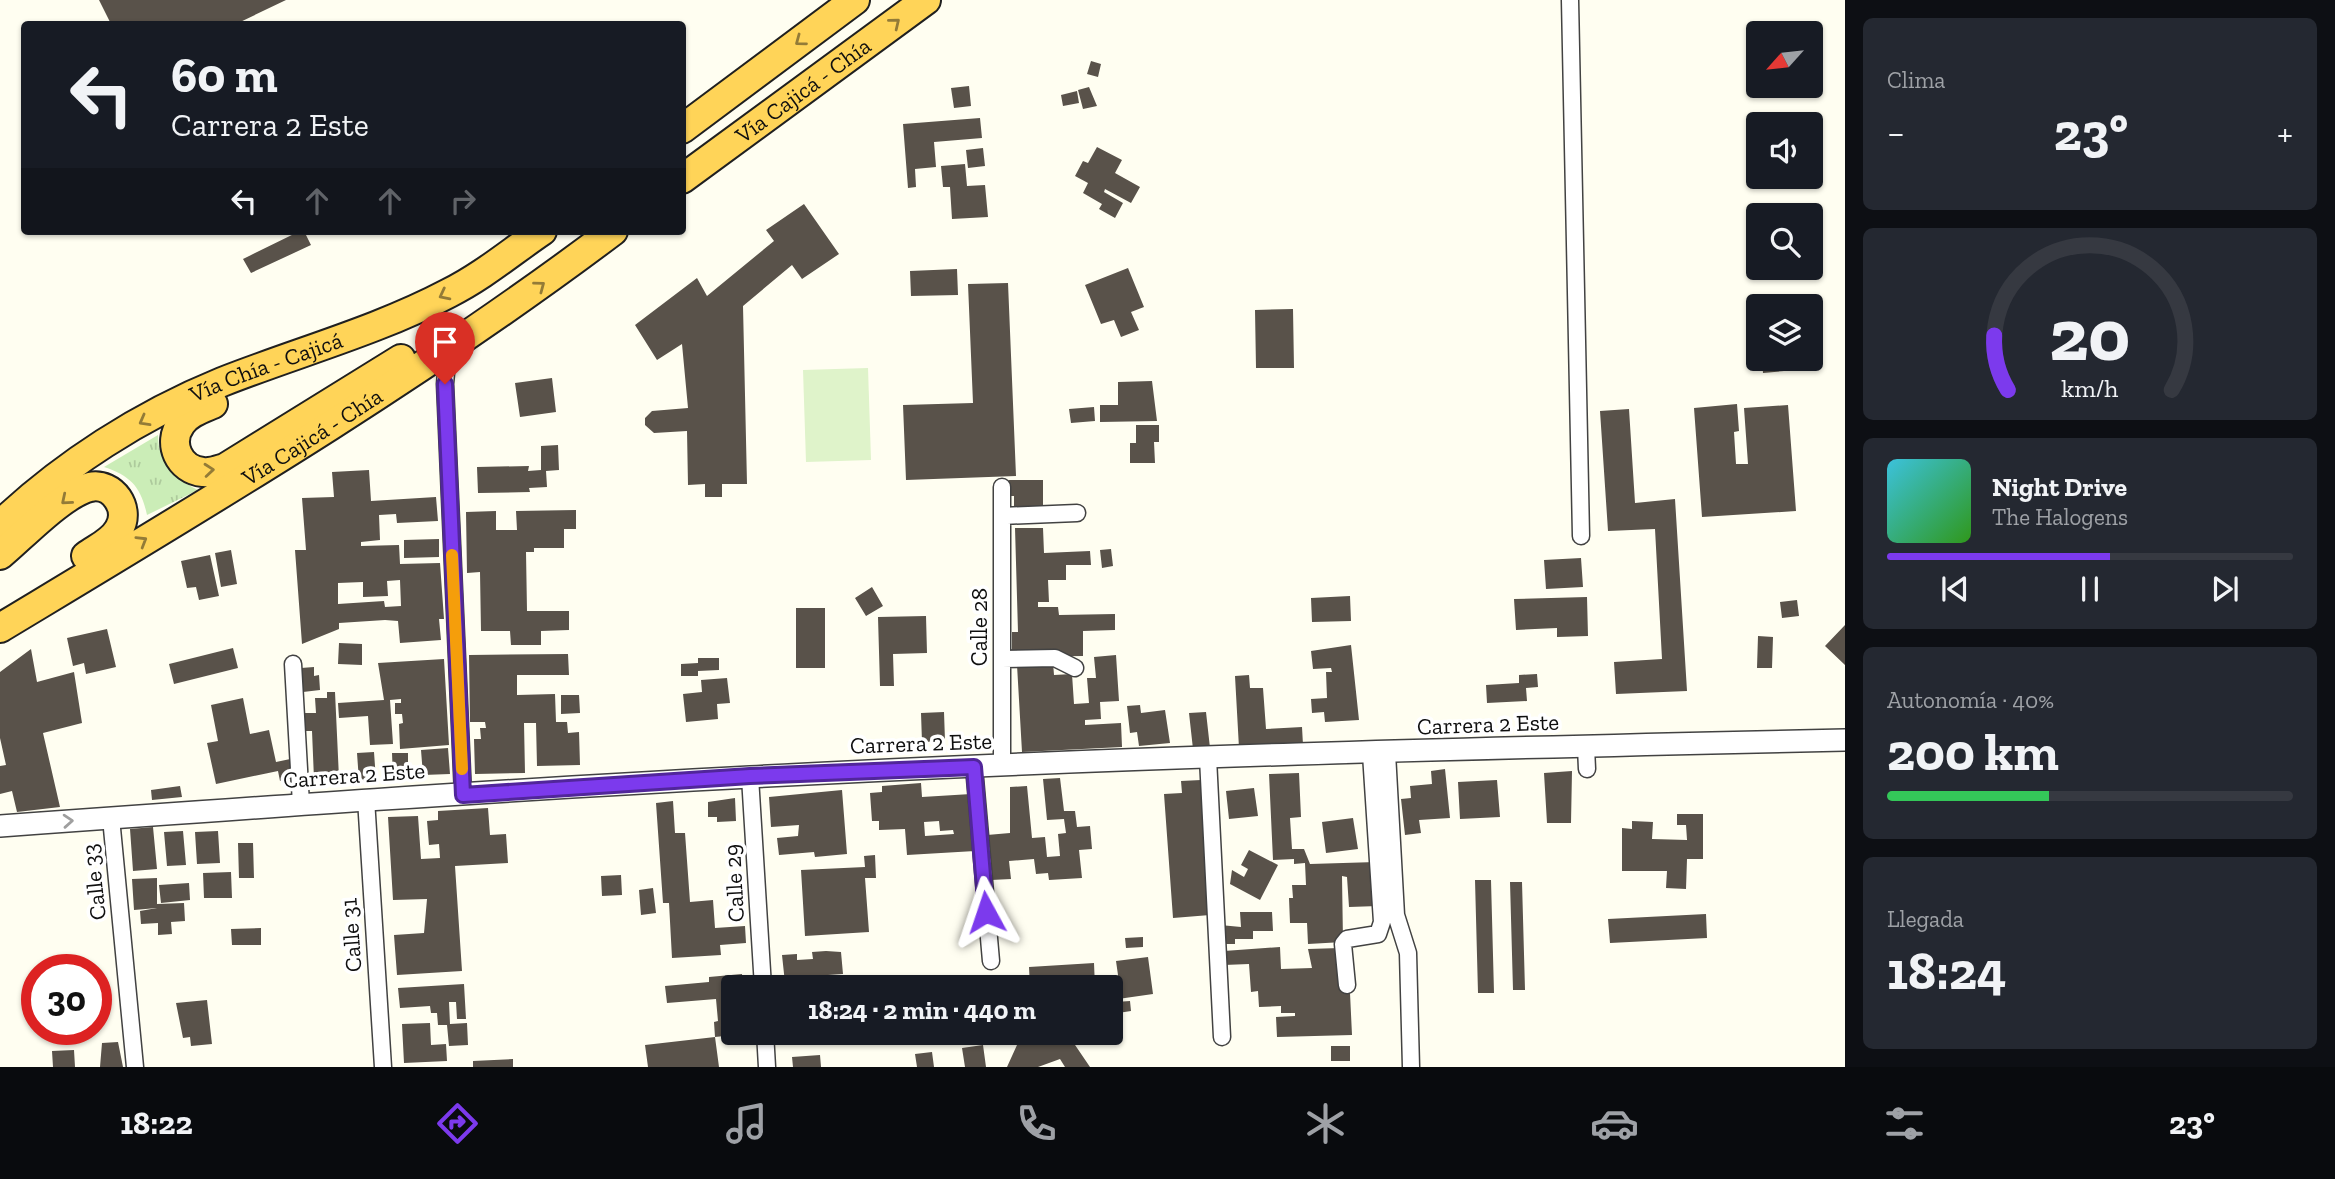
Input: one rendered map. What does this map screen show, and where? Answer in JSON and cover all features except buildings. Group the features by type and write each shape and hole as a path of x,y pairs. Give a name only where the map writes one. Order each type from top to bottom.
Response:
{"highway":[{"path":"686,126 855,0"},
{"name":"Vía Cajicá - Chía","path":"686,176 926,0"},
{"name":"Vía Chía - Cajicá","path":"0,524 56,476 135,426 222,382 363,331 450,293 484,273 536,235"},
{"name":"Vía Cajicá - Chía","path":"4,625 349,416 507,311 608,235"},
{"path":"279,362 256,385 191,414 181,422 175,435 175,447 181,461 191,470 206,473 225,468 466,318 507,311"},
{"path":"0,555 77,492 102,487 111,491 121,504 122,523 110,540 27,593 4,625"}],"street":[{"path":"1570,0 1581,536"},
{"path":"449,351 445,384 463,795"},
{"name":"Calle 28","path":"1002,487 1002,766"},
{"path":"1002,516 1077,513"},
{"path":"1002,659 1055,658 1075,668"},
{"path":"293,664 301,804"},
{"name":"Carrera 2 Este","path":"0,826 366,799 750,776 1208,758 1845,740"},
{"path":"1586,747 1587,769"},
{"path":"1348,985 1346,940 1378,934 1381,930 1379,753"},
{"path":"1379,753 1396,915 1408,953 1411,1067"},
{"path":"1208,758 1222,1037"},
{"path":"974,767 990,961"},
{"name":"Calle 29","path":"750,776 762,975"},
{"name":"Calle 31","path":"366,799 383,1067"},
{"name":"Calle 33","path":"111,818 135,1067"},
{"path":"766,1045 767,1067"}],"green space":[{"path":"868,368 871,460 806,462 803,370"},
{"path":"158,435 164,462 175,475 198,490 147,515 142,497 133,484 121,474 104,467"}],"slow traffic":[{"path":"452,555 462,769"}],"route":[{"path":"445,384 463,795 750,776 974,767 986,912"}]}
